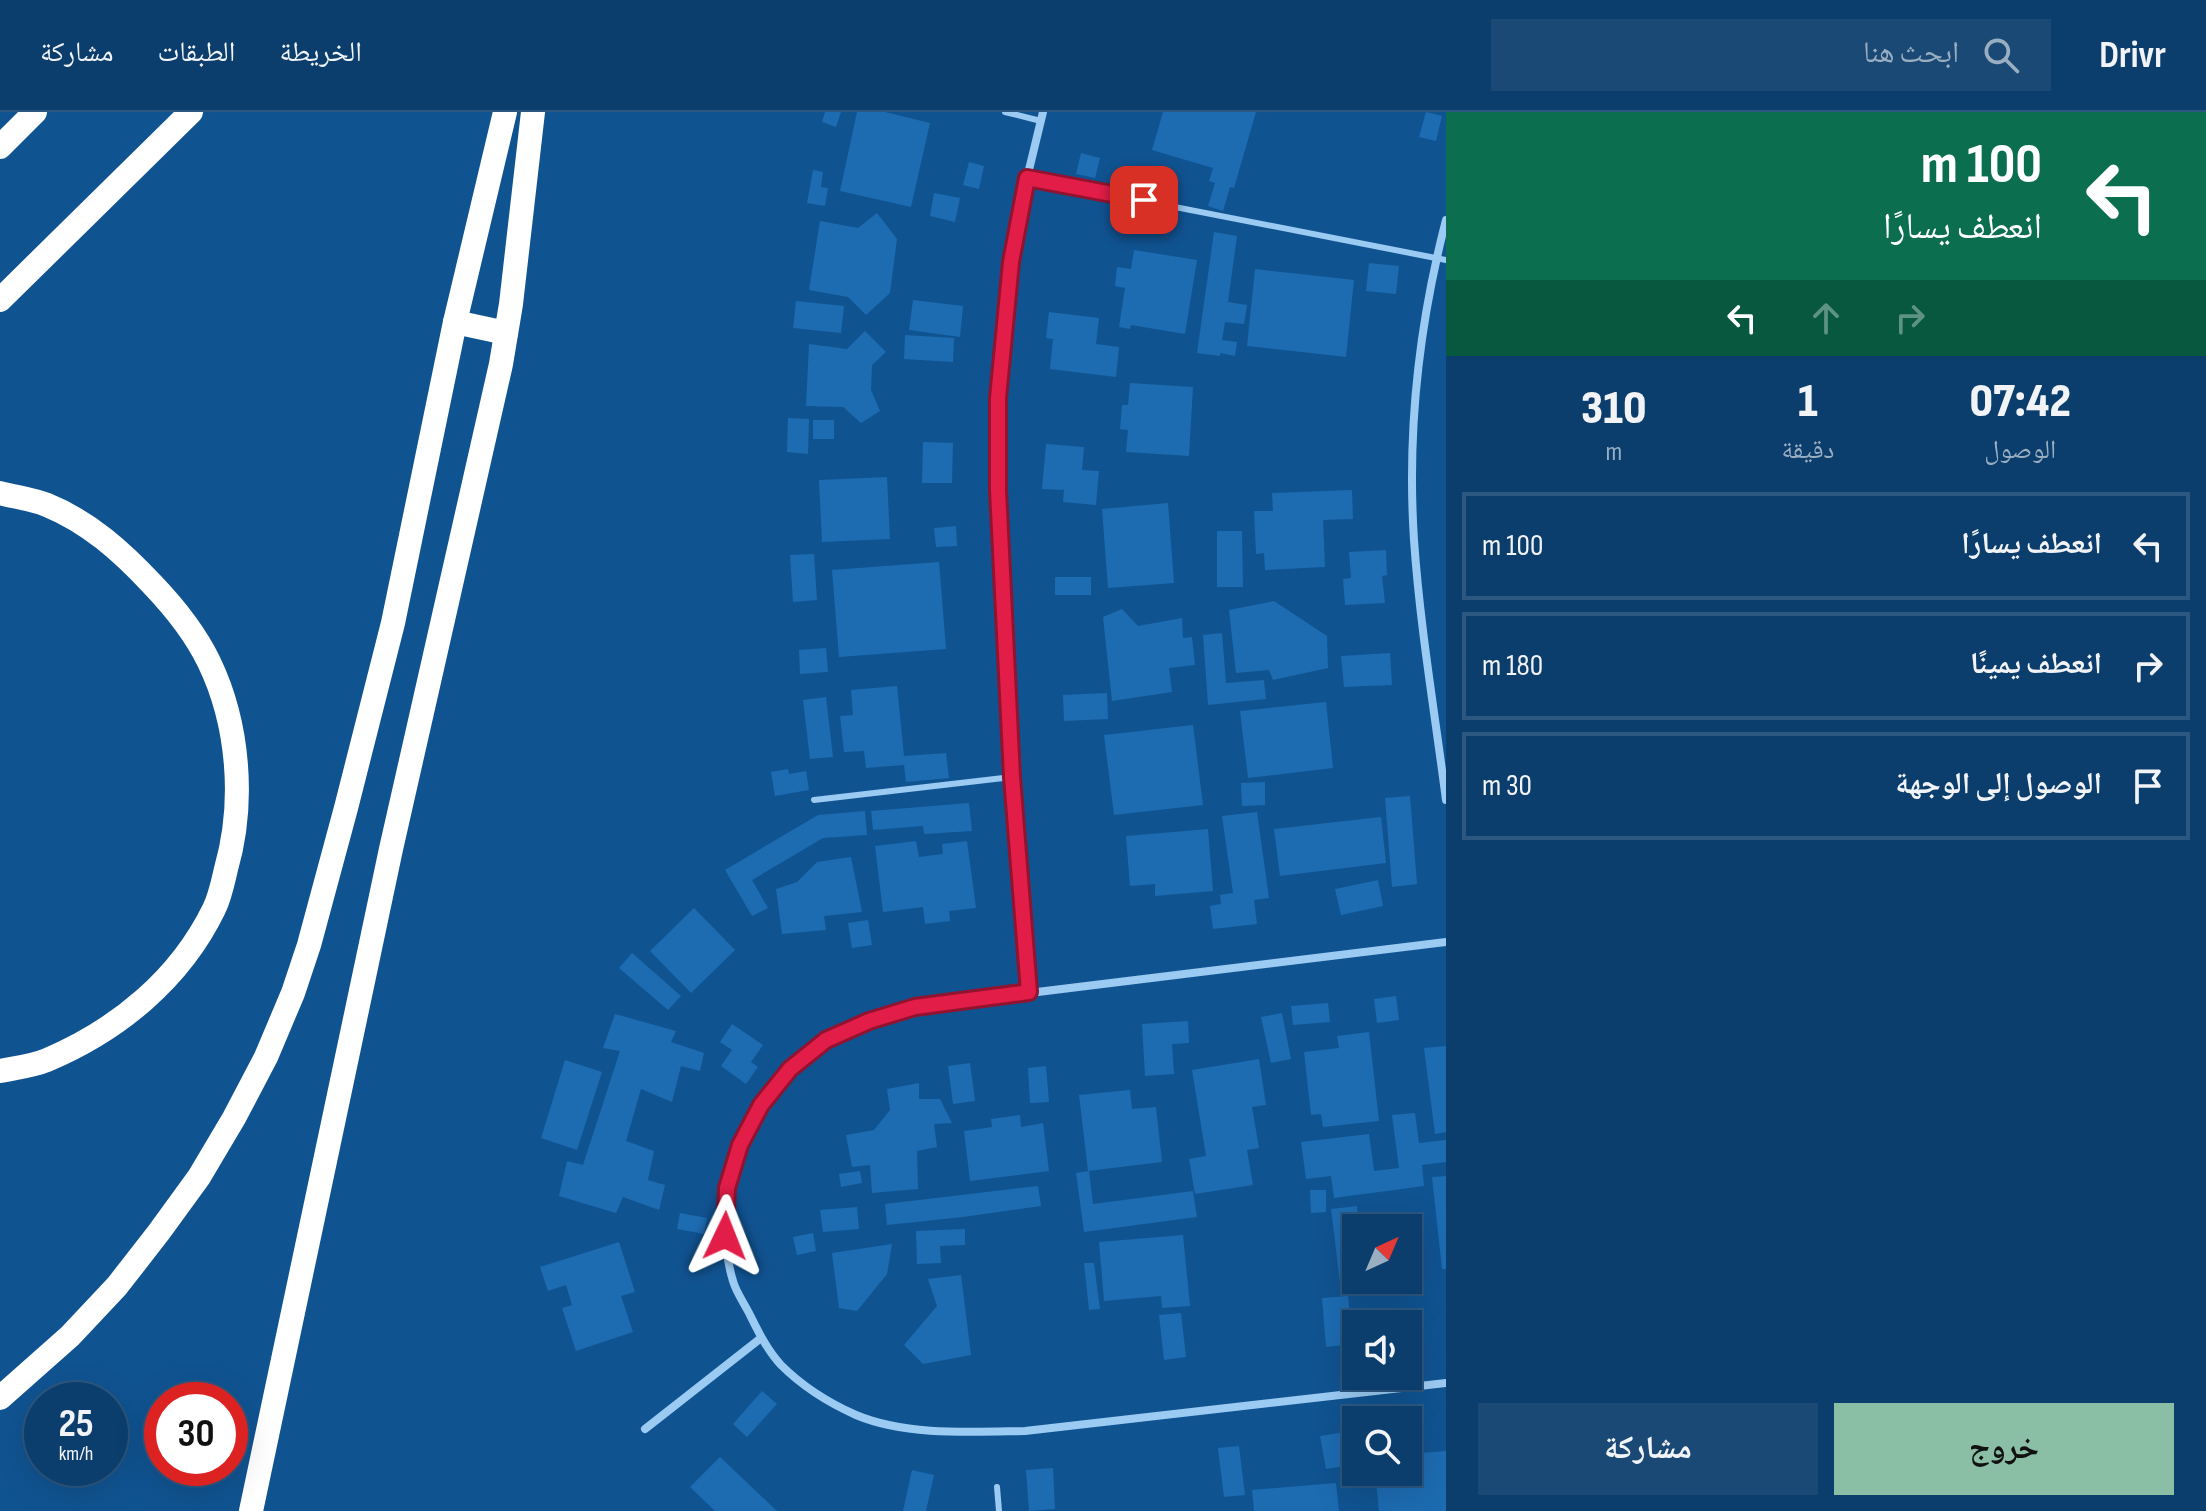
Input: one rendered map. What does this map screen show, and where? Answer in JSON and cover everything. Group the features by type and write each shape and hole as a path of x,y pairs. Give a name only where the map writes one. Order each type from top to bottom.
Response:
{"highway":[{"path":"0,147 35,112"},
{"path":"0,300 191,112"},
{"path":"0,1398 70,1336 117,1286 199,1177 266,1057 293,993 309,945 393,623 455,322 505,112"},
{"path":"251,1511 387,864 489,419 506,333 533,112"},
{"path":"455,322 506,333"},
{"path":"0,493 46,504 92,528 138,569 175,609 209,663 230,722 238,785 233,848 215,908 185,957 146,999 101,1033 44,1061 0,1071"}],"street":[{"path":"1029,992 1012,777 998,490 998,398 1011,262 1042,116"},
{"path":"1446,220 1441,259 1423,327 1415,397 1413,462 1414,538 1419,595 1446,800"},
{"path":"1446,942 915,1007 869,1021 826,1040 790,1069 761,1105 740,1145 727,1188 725,1236 733,1282 761,1338 780,1364 816,1395 859,1416 904,1427 965,1432 1025,1431 1446,1383"},
{"path":"645,1429 761,1338"}],"lane":[{"path":"1005,112 1042,116"},
{"path":"1027,178 1441,259"},
{"path":"814,800 1012,777"},
{"path":"997,1487 999,1511"}],"building":[{"path":"825,112 841,112 836,127 822,122"},
{"path":"857,112 885,112 930,123 911,207 840,191"},
{"path":"1163,112 1256,112 1234,188 1230,187 1223,211 1208,206 1215,183 1209,181 1213,168 1152,150"},
{"path":"1426,112 1442,116 1436,141 1419,137"},
{"path":"1081,153 1100,158 1095,178 1076,174"},
{"path":"969,162 984,166 979,189 963,185"},
{"path":"813,170 823,172 821,187 828,188 825,206 807,203"},
{"path":"934,193 960,198 955,222 930,216"},
{"path":"877,213 897,239 890,293 866,315 848,297 809,290 820,221 858,228"},
{"path":"1214,232 1237,236 1228,302 1247,305 1244,324 1225,322 1222,340 1237,342 1235,356 1197,353"},
{"path":"1134,250 1197,260 1185,334 1131,325 1130,329 1119,327 1125,288 1115,286 1117,267 1131,269"},
{"path":"1369,263 1399,266 1396,294 1366,291"},
{"path":"1255,269 1354,280 1346,357 1247,346"},
{"path":"913,300 963,306 960,337 909,330"},
{"path":"796,301 844,306 841,333 793,328"},
{"path":"1049,312 1099,318 1096,344 1119,347 1116,377 1050,369 1053,339 1046,338"},
{"path":"865,331 886,352 872,365 871,390 880,411 861,423 843,407 806,406 809,344 847,349"},
{"path":"905,335 954,338 953,362 904,359"},
{"path":"1130,383 1193,387 1189,456 1126,452 1128,430 1120,429 1122,405 1128,405"},
{"path":"788,418 809,419 808,454 787,452"},
{"path":"813,420 834,420 834,439 813,439"},
{"path":"923,442 953,443 952,483 922,483"},
{"path":"1046,444 1084,447 1082,470 1099,471 1096,505 1063,502 1064,490 1042,489"},
{"path":"887,477 890,539 822,542 819,480"},
{"path":"1352,490 1353,519 1323,520 1325,567 1265,570 1264,553 1256,554 1254,511 1273,511 1272,493"},
{"path":"1168,503 1174,583 1108,588 1102,509"},
{"path":"956,526 957,546 936,547 934,528"},
{"path":"1217,531 1242,531 1243,587 1217,587"},
{"path":"1386,550 1387,575 1382,576 1385,603 1345,605 1343,579 1351,578 1349,552"},
{"path":"814,554 817,600 793,602 790,555"},
{"path":"939,562 946,649 839,657 832,570"},
{"path":"1055,577 1091,577 1091,595 1055,595"},
{"path":"1274,601 1327,636 1328,668 1273,680 1269,670 1236,673 1229,610"},
{"path":"1122,609 1138,626 1182,618 1183,638 1192,637 1195,665 1169,668 1172,692 1112,701 1103,617"},
{"path":"1222,633 1226,683 1264,680 1266,699 1208,705 1203,635"},
{"path":"826,648 828,672 800,674 799,650"},
{"path":"1390,653 1392,685 1344,687 1341,656"},
{"path":"897,686 904,756 946,753 949,778 906,782 904,765 866,768 864,751 844,752 840,716 853,715 851,690"},
{"path":"1107,693 1108,719 1064,721 1063,695"},
{"path":"826,697 833,757 810,759 803,700"},
{"path":"1326,702 1333,768 1248,778 1240,711"},
{"path":"1193,725 1203,805 1114,815 1104,735"},
{"path":"788,769 789,774 806,771 809,790 775,796 771,772"},
{"path":"1265,782 1265,805 1242,806 1241,783"},
{"path":"1410,796 1417,884 1392,887 1385,798"},
{"path":"969,803 972,831 924,834 923,826 873,830 871,811"},
{"path":"865,811 867,835 823,838 752,880 768,908 752,916 725,870 818,815"},
{"path":"1257,812 1269,898 1254,900 1257,924 1213,929 1210,906 1221,904 1220,895 1233,893 1222,816"},
{"path":"1381,817 1386,863 1280,876 1274,829"},
{"path":"1208,829 1213,891 1155,896 1155,884 1130,886 1126,836"},
{"path":"916,841 919,857 943,854 942,844 967,841 976,908 949,911 950,921 925,924 923,907 883,912 875,846"},
{"path":"851,857 862,912 824,916 826,930 782,934 776,889 797,882 817,862"},
{"path":"1378,880 1383,906 1341,915 1335,889"},
{"path":"694,908 735,950 691,993 650,951"},
{"path":"868,920 872,945 852,948 848,923"},
{"path":"632,953 681,996 668,1010 619,968"},
{"path":"1396,996 1399,1020 1377,1023 1374,999"},
{"path":"1328,1003 1330,1022 1293,1025 1291,1006"},
{"path":"1282,1013 1291,1059 1271,1063 1261,1017"},
{"path":"615,1014 676,1031 671,1042 704,1053 700,1071 681,1066 672,1102 641,1089 626,1141 654,1151 648,1180 665,1185 659,1210 623,1197 616,1213 559,1196 567,1161 583,1165 620,1051 603,1048"},
{"path":"1188,1021 1189,1043 1172,1044 1174,1074 1145,1076 1142,1024"},
{"path":"732,1024 763,1045 751,1062 758,1067 746,1084 721,1066 732,1050 720,1042"},
{"path":"1369,1032 1379,1121 1323,1127 1321,1114 1311,1115 1304,1052 1339,1048 1337,1036"},
{"path":"1446,1046 1446,1132 1435,1134 1424,1048"},
{"path":"1259,1059 1266,1105 1252,1107 1259,1148 1247,1150 1253,1185 1195,1194 1189,1159 1206,1156 1192,1070"},
{"path":"565,1060 602,1072 577,1150 541,1138"},
{"path":"970,1063 975,1101 953,1104 948,1066"},
{"path":"1046,1066 1049,1102 1030,1103 1028,1068"},
{"path":"919,1083 919,1099 940,1099 952,1123 934,1124 937,1147 917,1151 918,1189 872,1193 870,1165 852,1167 846,1135 874,1130 890,1110 887,1089"},
{"path":"1130,1090 1132,1109 1156,1107 1162,1162 1088,1171 1079,1095"},
{"path":"1415,1113 1419,1143 1446,1140 1446,1162 1422,1165 1424,1186 1334,1198 1331,1176 1306,1179 1301,1142 1369,1134 1374,1171 1399,1168 1392,1115"},
{"path":"1020,1115 1021,1127 1043,1123 1049,1171 970,1181 964,1131 992,1127 991,1119"},
{"path":"860,1171 862,1183 841,1187 839,1174"},
{"path":"1089,1171 1093,1204 1193,1191 1197,1217 1084,1232 1076,1173"},
{"path":"1446,1176 1446,1269 1442,1269 1432,1177"},
{"path":"1038,1186 1041,1206 887,1225 885,1204"},
{"path":"1310,1190 1326,1190 1326,1212 1311,1213"},
{"path":"1357,1206 1358,1214 1342,1214 1342,1291 1341,1291 1331,1209"},
{"path":"857,1207 859,1229 823,1232 820,1210"},
{"path":"680,1213 707,1218 704,1234 677,1229"},
{"path":"965,1229 965,1245 940,1246 941,1263 917,1264 916,1231"},
{"path":"813,1233 816,1251 797,1255 793,1237"},
{"path":"1183,1235 1190,1306 1162,1308 1161,1296 1104,1301 1099,1242"},
{"path":"619,1242 635,1292 621,1296 633,1332 576,1351 562,1308 572,1305 566,1285 548,1291 540,1267"},
{"path":"892,1244 887,1274 857,1311 839,1308 832,1253"},
{"path":"1084,1263 1094,1263 1100,1309 1089,1310"},
{"path":"961,1275 971,1355 923,1364 904,1345 937,1306 928,1279"},
{"path":"1348,1296 1349,1310 1342,1310 1342,1345 1326,1347 1322,1298"},
{"path":"1181,1313 1186,1357 1164,1360 1159,1315"},
{"path":"762,1391 777,1404 747,1437 733,1424"},
{"path":"1342,1433 1342,1466 1326,1469 1320,1436"},
{"path":"1239,1446 1245,1495 1224,1497 1218,1448"},
{"path":"1446,1451 1446,1511 1379,1511 1376,1486 1422,1486 1422,1453"},
{"path":"720,1457 777,1511 715,1511 690,1487"},
{"path":"1053,1468 1055,1509 1029,1511 1026,1470"},
{"path":"912,1470 934,1475 926,1511 903,1511"},
{"path":"1336,1483 1339,1511 1254,1511 1252,1490"}],"route":[{"path":"725,1236 727,1188 740,1145 761,1105 790,1069 826,1040 869,1021 915,1007 1029,992 1012,777 998,490 998,398 1011,262 1027,178 1144,200"}]}
